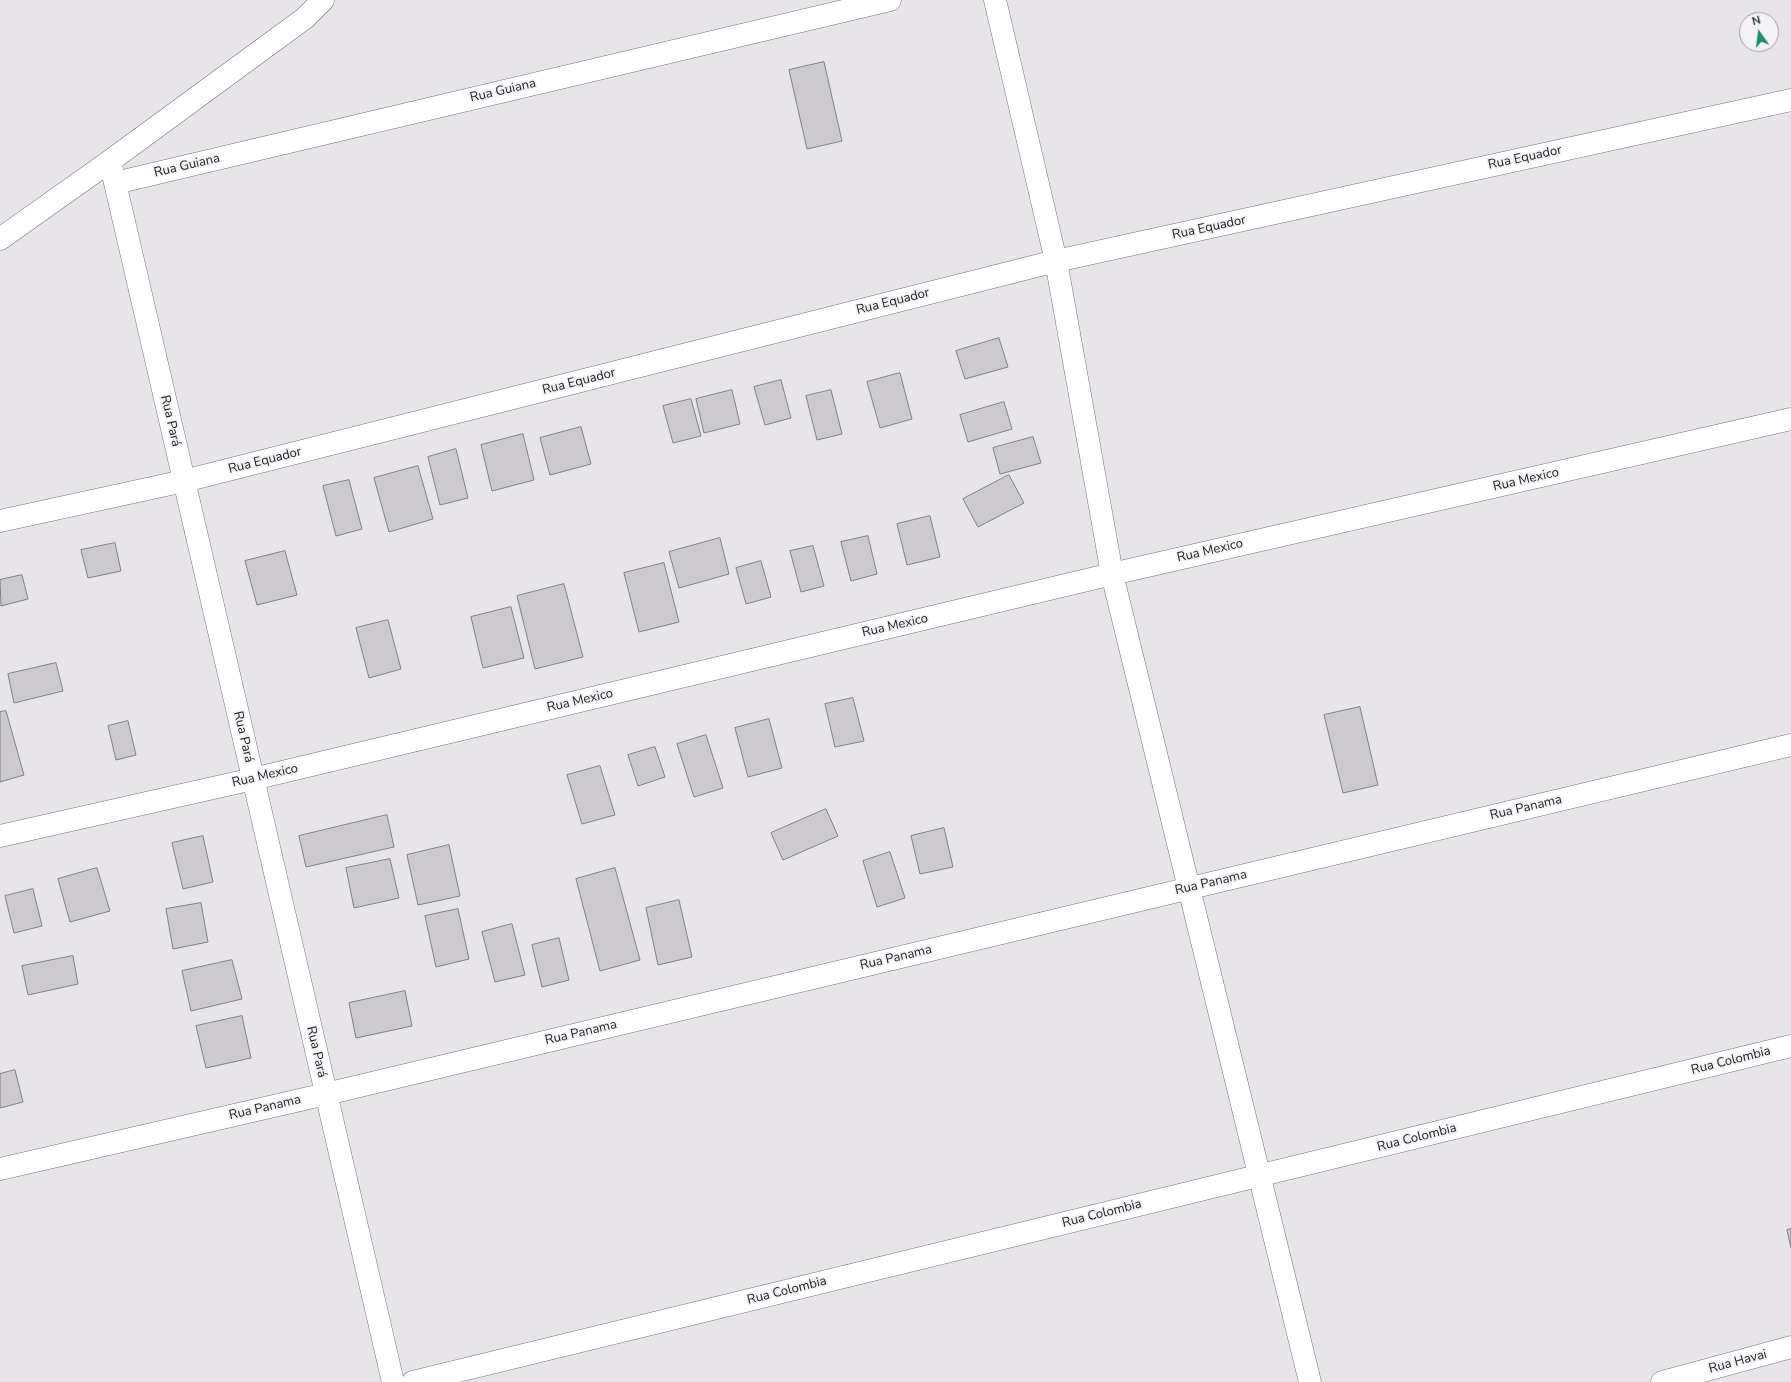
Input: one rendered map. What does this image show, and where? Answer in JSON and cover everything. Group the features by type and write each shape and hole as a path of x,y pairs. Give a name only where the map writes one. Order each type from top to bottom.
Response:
{"street":[{"path":"0,239 110,161 305,18 323,0"},
{"name":"Rua Guiana","path":"115,183 890,0"},
{"path":"994,0 1056,261 1112,574 1310,1382"},
{"name":"Rua Equador","path":"0,521 184,481 1056,261 1791,100"},
{"name":"Rua Pará","path":"110,161 393,1382"},
{"name":"Rua Mexico","path":"0,836 253,779 1112,574 1791,420"},
{"name":"Rua Panama","path":"0,1169 326,1094 1791,745"},
{"name":"Rua Colombia","path":"412,1382 1791,1046"},
{"name":"Rua Havai","path":"1662,1382 1791,1347"}],"building":[{"path":"824,62 842,141 807,149 789,70"},
{"path":"999,338 1008,367 965,379 956,351"},
{"path":"900,373 912,419 880,428 867,382"},
{"path":"781,380 791,418 765,425 754,387"},
{"path":"732,390 740,424 704,433 696,399"},
{"path":"831,390 842,434 817,440 806,396"},
{"path":"691,399 701,436 673,443 663,406"},
{"path":"1004,402 1012,429 968,442 960,415"},
{"path":"581,427 591,464 550,475 540,438"},
{"path":"523,434 534,480 492,491 481,445"},
{"path":"1033,437 1041,463 1000,474 993,448"},
{"path":"456,449 468,498 440,505 428,457"},
{"path":"418,466 433,519 389,532 374,478"},
{"path":"1009,475 1024,503 978,527 963,499"},
{"path":"349,480 362,529 336,536 323,486"},
{"path":"930,516 940,557 907,565 897,524"},
{"path":"868,536 877,574 851,581 841,542"},
{"path":"720,538 729,574 679,588 669,552"},
{"path":"115,543 121,571 88,578 81,550"},
{"path":"813,546 824,586 801,592 790,551"},
{"path":"285,551 297,595 257,605 245,561"},
{"path":"761,561 771,597 746,604 736,568"},
{"path":"664,563 679,622 639,632 624,573"},
{"path":"22,575 28,599 1,606 0,580"},
{"path":"564,584 583,657 535,669 517,596"},
{"path":"511,607 524,658 483,668 471,617"},
{"path":"388,620 401,669 369,678 356,628"},
{"path":"56,663 63,691 14,703 8,674"},
{"path":"853,698 864,741 835,747 825,704"},
{"path":"1360,707 1378,785 1343,793 1324,715"},
{"path":"6,711 24,775 0,782 0,712"},
{"path":"769,719 782,768 748,777 735,728"},
{"path":"128,721 136,755 116,760 108,726"},
{"path":"706,735 723,788 694,797 677,744"},
{"path":"655,747 665,777 638,786 628,755"},
{"path":"600,766 615,815 582,824 567,775"},
{"path":"826,809 838,836 783,860 771,833"},
{"path":"387,815 394,847 306,867 299,836"},
{"path":"944,828 953,867 920,874 911,836"},
{"path":"203,836 213,882 183,889 172,843"},
{"path":"449,845 460,896 418,905 407,855"},
{"path":"890,852 905,898 877,907 863,861"},
{"path":"390,859 399,898 354,908 346,868"},
{"path":"97,868 110,911 70,922 58,879"},
{"path":"615,868 640,960 600,971 576,879"},
{"path":"33,889 42,926 14,933 5,896"},
{"path":"679,900 692,957 658,965 646,908"},
{"path":"201,903 208,942 173,949 166,909"},
{"path":"458,909 469,959 436,967 425,916"},
{"path":"512,924 525,975 495,982 482,932"},
{"path":"559,938 569,980 542,987 532,945"},
{"path":"73,956 78,984 28,995 22,966"},
{"path":"232,960 242,999 191,1011 182,971"},
{"path":"405,991 412,1026 356,1038 349,1003"},
{"path":"242,1016 251,1058 206,1068 196,1026"},
{"path":"15,1070 23,1102 0,1108 0,1074"},
{"path":"1791,1229 1791,1248 1787,1230"}]}
